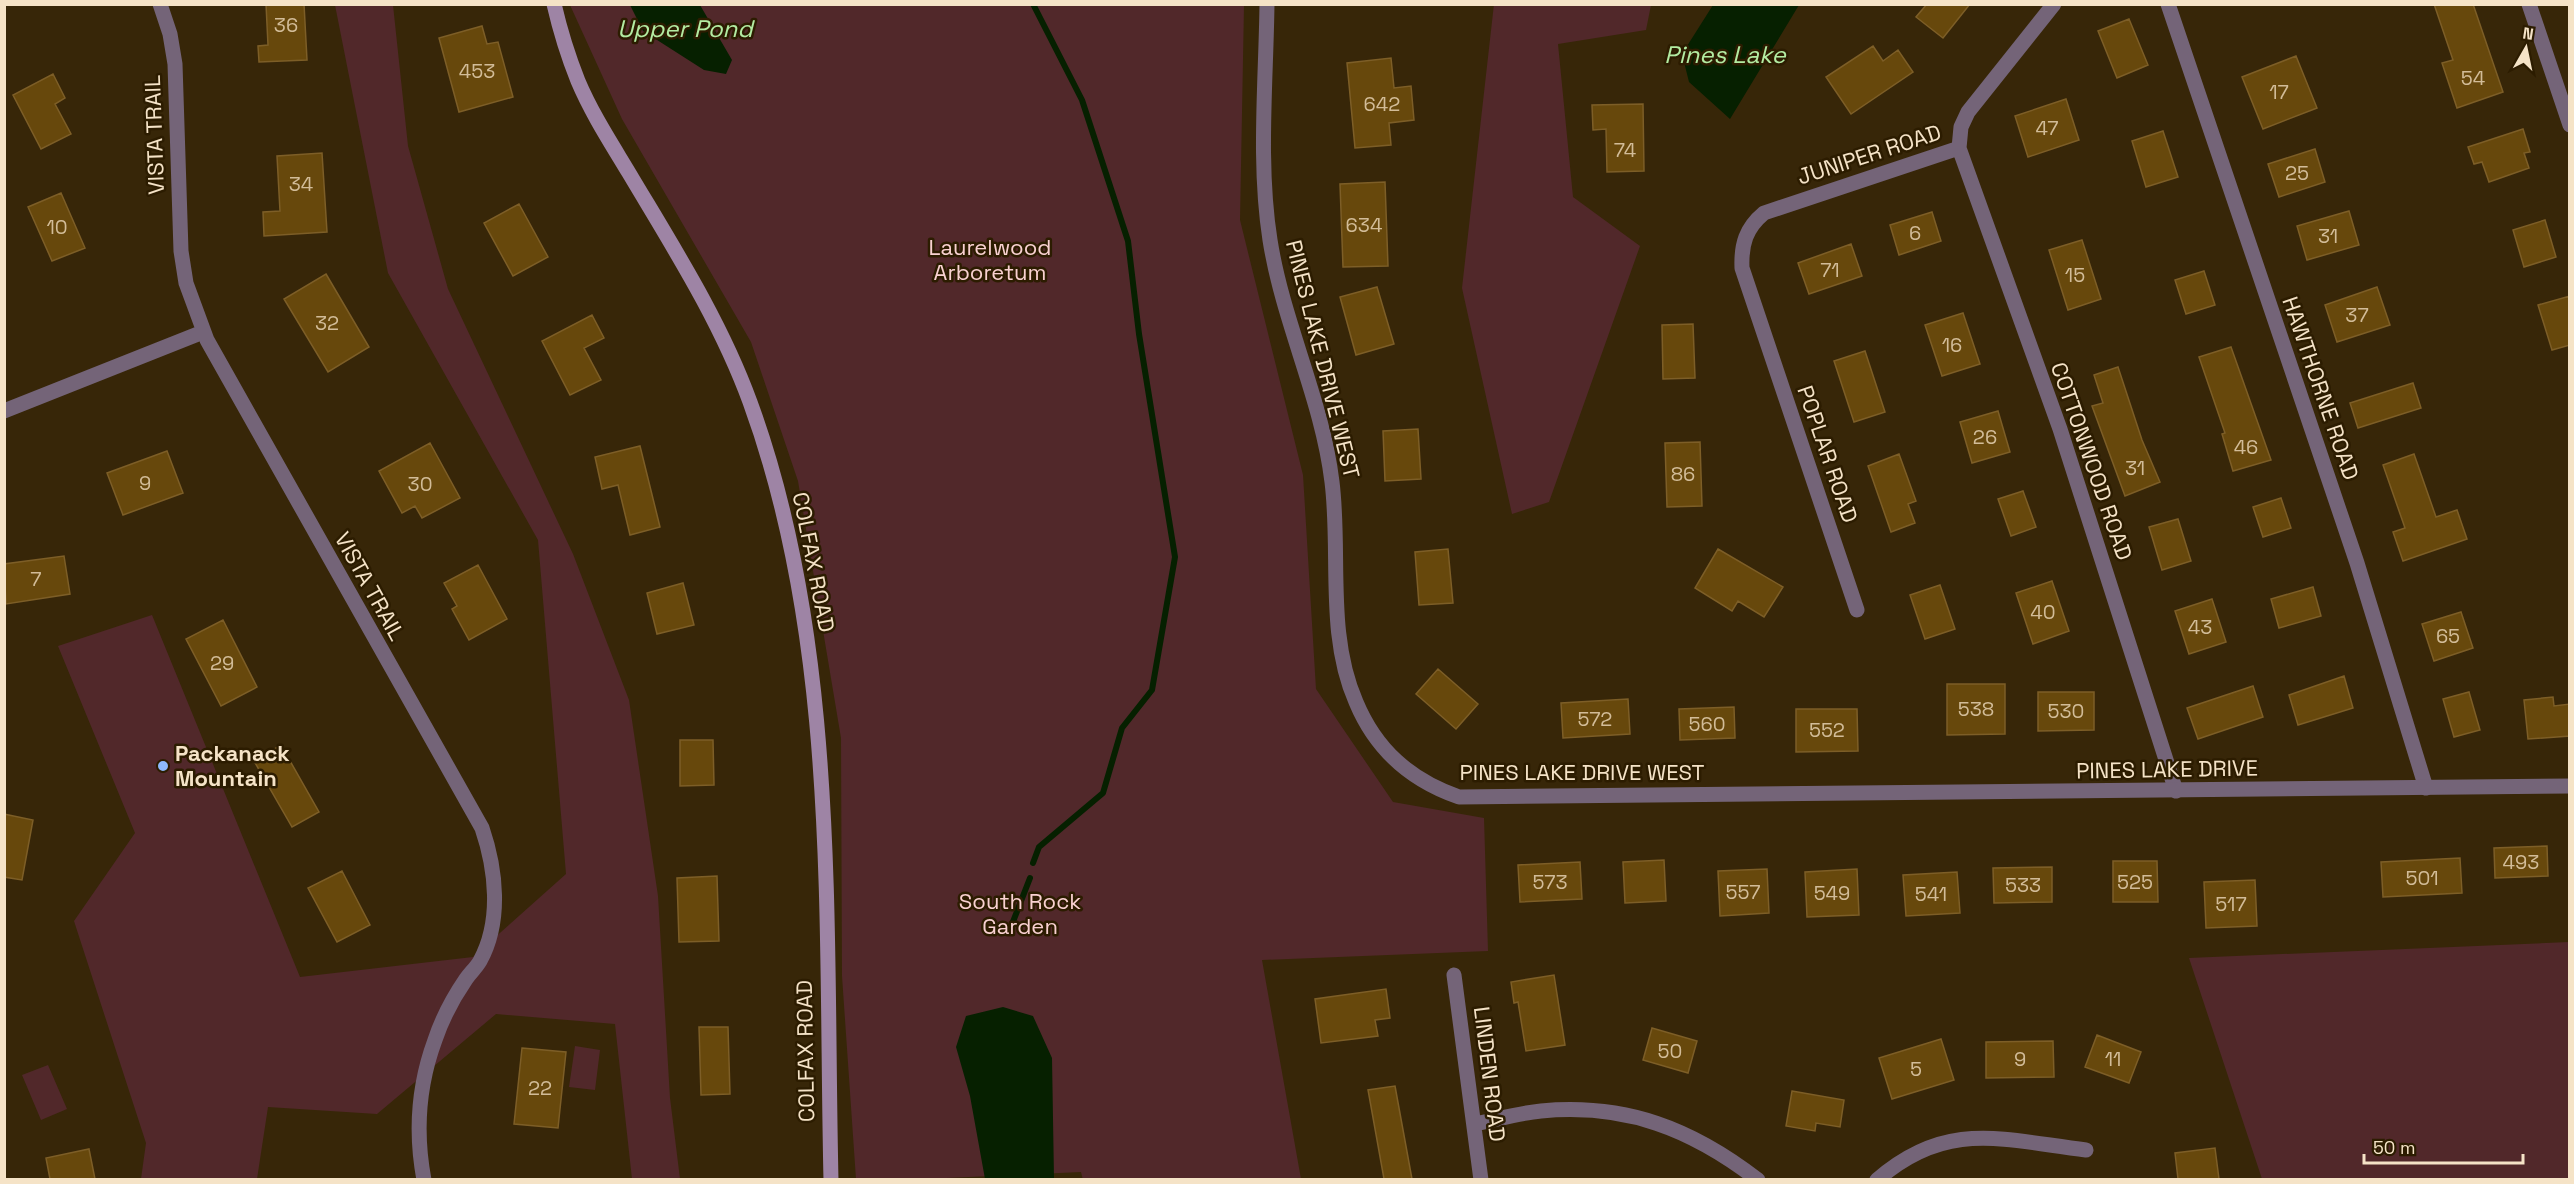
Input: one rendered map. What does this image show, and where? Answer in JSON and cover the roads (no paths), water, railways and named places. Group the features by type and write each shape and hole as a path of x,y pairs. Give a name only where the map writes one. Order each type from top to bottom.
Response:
{"main road":[{"name":"COLFAX ROAD","path":"554,4 578,81 597,121 705,301 729,350 768,457 788,538 804,621 815,706 822,792 831,1179"}],"street":[{"name":"VISTA TRAIL","path":"160,4 170,34 175,64 181,251 186,283 203,332 482,828 490,853 494,879 494,907 489,935 480,961 448,1008 434,1040 425,1075 419,1110 418,1146 424,1179"},
{"name":"PINES LAKE DRIVE WEST","path":"1267,4 1265,190 1270,242 1325,444 1333,492 1340,637 1345,670 1356,702 1370,730 1388,754 1409,774 1433,788 1459,797 1766,795"},
{"name":"JUNIPER ROAD","path":"1757,312 1742,268 1741,252 1749,229 1764,213 1959,148 1961,127 1968,112 2054,4"},
{"name":"HAWTHORNE ROAD","path":"2168,4 2357,563 2426,788"},
{"path":"2529,4 2570,125"},
{"name":"COTTONWOOD ROAD","path":"1959,148 2060,429 2176,791"},
{"name":"POPLAR ROAD","path":"1757,312 1857,610"},
{"path":"4,411 203,332"},
{"name":"PINES LAKE DRIVE","path":"1766,795 2570,786"},
{"name":"LINDEN ROAD","path":"1455,975 1481,1179"},
{"path":"1474,1124 1541,1111 1588,1110 1628,1115 1653,1121 1690,1135 1725,1155 1758,1179"},
{"path":"1877,1179 1895,1164 1921,1149 1948,1140 1975,1137 2086,1150"}],"water":[{"name":"Upper Pond","path":"630,5 700,5 732,60 726,74 704,70 643,31"},
{"name":"Pines Lake","path":"1713,5 1799,5 1730,119 1689,82 1682,54"},
{"path":"1003,1007 1033,1016 1052,1058 1054,1179 985,1179 970,1096 956,1047 966,1016"}],"waterway":[{"path":"1033,4 1082,100 1128,241 1139,334 1175,557 1152,690 1122,728 1103,793 1039,847 1033,863"},
{"path":"1009,932 1030,878"}],"place":[{"name":"Packanack Mountain","path":"163,766"}],"park label":[{"name":"Laurelwood Arboretum","path":"990,260"},
{"name":"South Rock Garden","path":"1020,914"}]}
